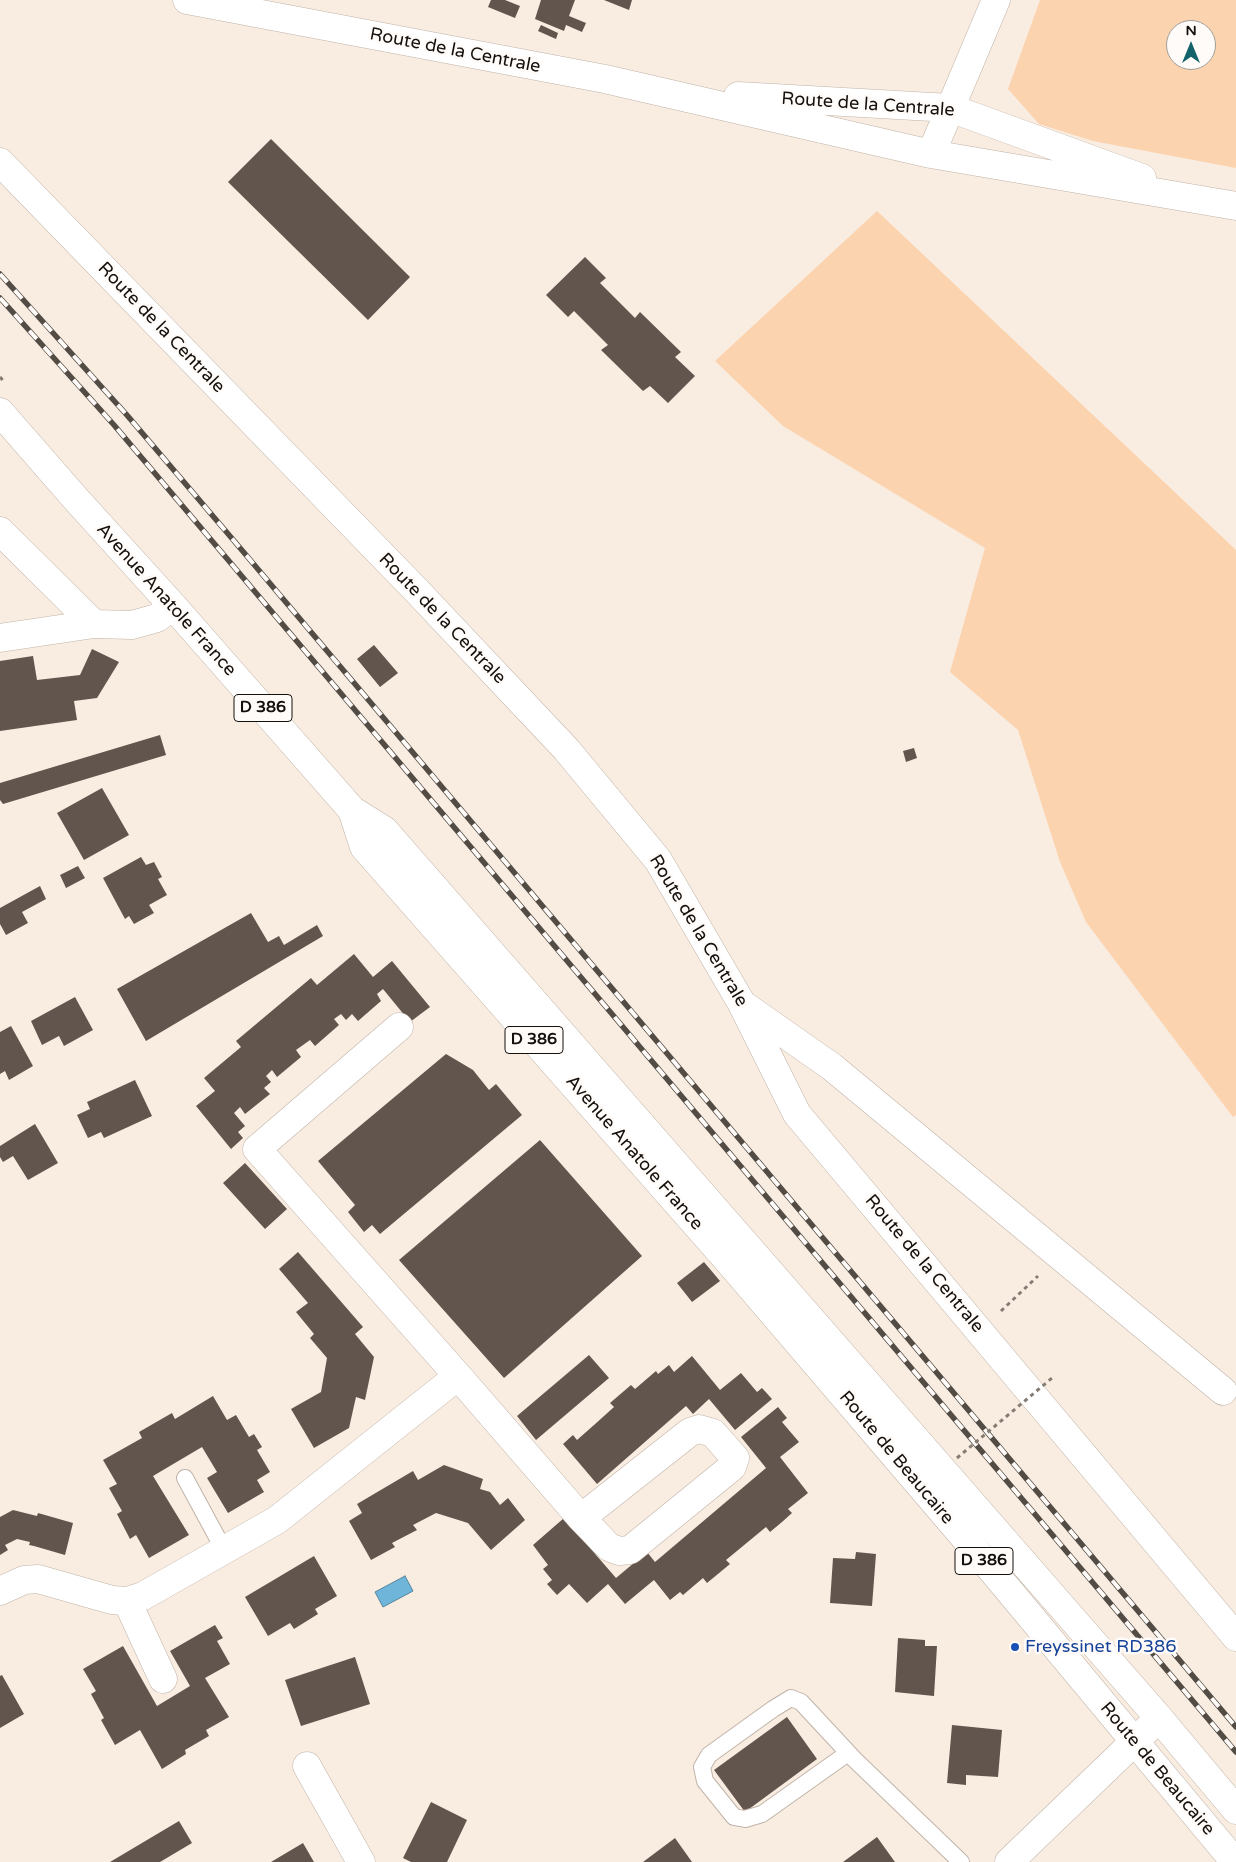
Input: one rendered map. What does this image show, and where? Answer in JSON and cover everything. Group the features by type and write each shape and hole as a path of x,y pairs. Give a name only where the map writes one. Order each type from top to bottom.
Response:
{"street":[{"name":"Route de la Centrale","path":"187,0 605,79 931,154 1236,206"},
{"path":"931,154 996,0"},
{"name":"Route de la Centrale","path":"664,92 950,108 1206,201"},
{"name":"Route de la Centrale","path":"0,162 416,590 566,749 658,860 742,1004 797,1114 1236,1637"},
{"name":"Avenue Anatole France","path":"0,412 74,498 173,606 352,810 384,830 646,1149 735,1250"},
{"path":"0,532 94,624"},
{"path":"0,638 94,624 132,625 158,618 173,606"},
{"path":"742,1004 832,1067 1230,1395"},
{"path":"399,1027 257,1148 581,1518 609,1548 619,1551 630,1550 732,1467 735,1458 713,1433 699,1429 690,1432 581,1518"},
{"name":"Route de Beaucaire","path":"735,1250 1159,1718 1236,1810"},
{"name":"Route de Beaucaire","path":"735,1250 971,1546 1235,1862"},
{"path":"0,1591 24,1580 38,1579 112,1600 127,1601 142,1596 277,1520 458,1376"},
{"path":"127,1601 163,1679"},
{"path":"1009,1862 1159,1718"},
{"path":"307,1766 361,1862"}],"lane":[{"path":"185,1478 224,1550"},
{"path":"848,1753 762,1814 745,1819 734,1817 705,1781 702,1767 709,1755 791,1698 801,1702 848,1753 961,1862"}],"path":[{"path":"1003,1317 1000,1313 1028,1287 1057,1254"},
{"path":"957,1458 1052,1378"}],"shaded area":[{"path":"1040,0 1236,0 1236,168 1093,141 1039,124 1008,89"},
{"path":"877,211 1236,550 1236,1115 1233,1117 1086,922 1060,862 1018,730 950,672 985,548 783,426 715,361"}],"water":[{"path":"405,1576 413,1591 383,1607 375,1592"}],"building":[{"path":"491,0 505,0 520,6 515,18 488,7"},
{"path":"541,0 575,0 569,16 586,23 582,32 566,25 564,31 535,19"},
{"path":"604,0 632,0 629,10"},
{"path":"541,25 558,33 556,39 538,31"},
{"path":"271,139 410,277 368,320 228,182"},
{"path":"585,257 606,278 600,283 635,318 640,312 681,352 675,357 695,376 668,403 650,386 643,391 601,350 608,345 574,311 568,317 546,295"},
{"path":"374,645 398,673 380,687 357,659"},
{"path":"92,649 119,662 97,698 74,701 77,720 0,731 0,661 33,656 37,680 80,675"},
{"path":"160,735 166,755 3,804 0,800 0,783"},
{"path":"914,748 917,758 906,762 903,751"},
{"path":"102,788 129,835 84,860 57,813"},
{"path":"141,857 146,865 154,862 162,877 158,879 167,895 149,905 154,913 134,924 129,916 125,919 103,878"},
{"path":"78,866 85,878 66,888 60,875"},
{"path":"40,886 46,899 22,912 28,923 6,935 0,924 0,908"},
{"path":"251,913 268,942 279,936 284,945 317,925 323,936 146,1041 117,989"},
{"path":"354,954 373,977 392,961 430,1007 410,1022 383,989 377,994 381,1001 358,1021 352,1014 346,1020 341,1014 334,1019 339,1025 315,1046 310,1040 296,1050 301,1057 277,1077 272,1070 266,1076 271,1082 264,1088 270,1094 245,1114 240,1107 234,1113 245,1126 238,1132 243,1138 231,1149 196,1106 215,1091 204,1078 241,1047 236,1041 311,978 317,985"},
{"path":"75,997 93,1030 64,1046 59,1036 42,1045 31,1021"},
{"path":"11,1026 33,1066 9,1080 5,1071 0,1074 0,1032"},
{"path":"446,1054 473,1070 489,1090 496,1084 522,1115 380,1234 372,1225 364,1232 348,1212 355,1205 318,1161"},
{"path":"135,1080 152,1116 104,1138 101,1132 88,1138 77,1115 90,1109 87,1102"},
{"path":"35,1124 58,1163 28,1180 13,1156 3,1162 0,1157 0,1146"},
{"path":"540,1140 642,1256 504,1378 399,1260"},
{"path":"245,1163 287,1209 265,1229 223,1183"},
{"path":"298,1252 363,1327 355,1334 374,1357 365,1400 356,1397 349,1428 314,1448 291,1409 321,1392 327,1358 310,1338 314,1334 296,1312 308,1303 279,1269"},
{"path":"704,1262 720,1281 692,1302 677,1283"},
{"path":"589,1355 609,1378 536,1440 517,1416"},
{"path":"692,1356 720,1390 741,1373 757,1392 762,1388 772,1399 735,1430 709,1399 693,1414 686,1406 597,1484 563,1444 573,1435 577,1440 614,1407 610,1403 631,1385 635,1389 656,1371 658,1374 669,1365 674,1372"},
{"path":"213,1396 227,1420 236,1415 249,1437 254,1434 262,1447 257,1450 270,1472 257,1480 264,1492 228,1513 207,1478 217,1472 202,1447 153,1476 189,1535 149,1558 136,1535 130,1539 117,1514 122,1511 109,1488 117,1484 103,1460 142,1438 139,1432 172,1413 175,1419"},
{"path":"778,1407 787,1418 782,1422 799,1442 780,1457 808,1493 788,1509 792,1513 770,1532 766,1527 726,1560 730,1564 707,1583 703,1578 683,1595 680,1592 670,1600 654,1580 625,1604 608,1584 587,1603 569,1584 557,1595 547,1584 552,1580 543,1569 548,1565 533,1545 564,1518 616,1578 647,1552 655,1562 766,1468 741,1437"},
{"path":"444,1465 483,1479 480,1489 490,1492 500,1505 508,1498 525,1520 491,1550 468,1523 436,1513 413,1525 417,1530 392,1543 395,1547 371,1560 349,1521 362,1513 357,1504 413,1471 418,1480"},
{"path":"13,1510 37,1516 38,1513 73,1523 65,1555 29,1545 30,1542 17,1539 5,1545 8,1550 0,1555 0,1517"},
{"path":"856,1552 876,1554 872,1606 830,1603 833,1558 855,1559"},
{"path":"314,1556 337,1596 315,1609 318,1614 294,1629 290,1623 268,1636 245,1597"},
{"path":"215,1625 223,1638 217,1641 230,1664 205,1678 229,1717 206,1730 209,1736 185,1750 186,1754 162,1769 140,1730 115,1745 101,1720 104,1718 91,1694 96,1691 83,1669 123,1646 157,1706 190,1686 170,1651"},
{"path":"898,1638 925,1640 925,1646 937,1646 934,1696 895,1692"},
{"path":"355,1657 370,1704 301,1726 285,1680"},
{"path":"2,1675 24,1714 0,1728 0,1676"},
{"path":"787,1717 817,1759 745,1812 714,1770"},
{"path":"952,1725 1002,1730 998,1777 966,1775 966,1785 947,1783"},
{"path":"431,1802 467,1820 447,1862 411,1862 403,1858"},
{"path":"179,1821 192,1843 160,1862 110,1862"},
{"path":"877,1837 895,1862 843,1862"},
{"path":"675,1838 692,1862 643,1862"},
{"path":"303,1843 314,1862 271,1862"}],"railway":[{"path":"0,274 126,414 235,542 1236,1727"},
{"path":"0,298 114,425 1236,1752"}],"place":[{"name":"Freyssinet RD386","path":"1015,1647"}]}
